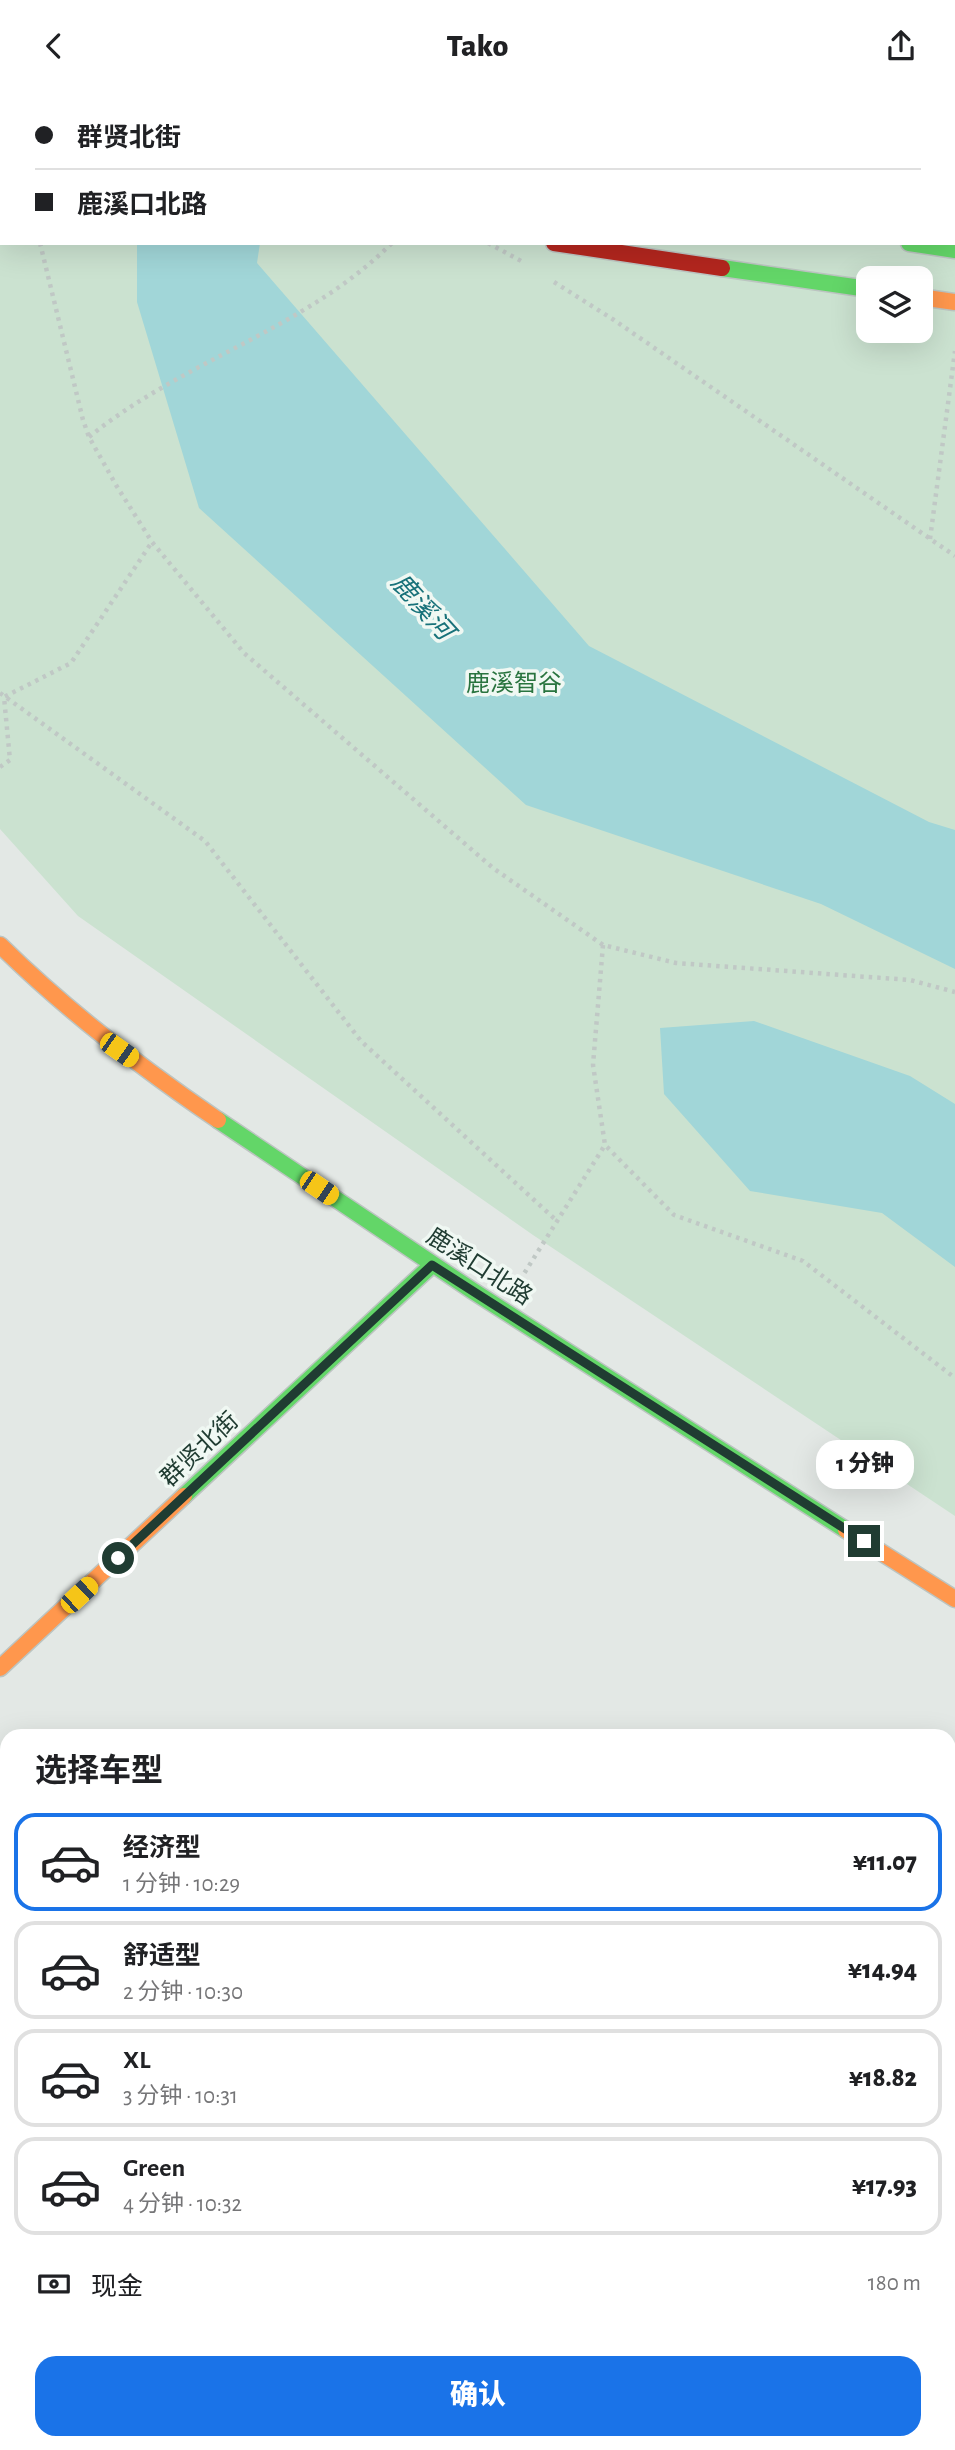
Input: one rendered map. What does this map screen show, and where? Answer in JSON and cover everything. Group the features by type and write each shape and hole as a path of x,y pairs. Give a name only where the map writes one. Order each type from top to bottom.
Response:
{"street":[{"path":"568,245 856,287"},
{"path":"922,245 955,250"},
{"path":"933,299 955,302"},
{"name":"鹿溪口北路","path":"0,945 23,969 98,1035 432,1265 955,1599"},
{"name":"群贤北街","path":"0,1668 432,1265"}],"path":[{"path":"40,245 89,437 152,542 244,653 493,868 603,945 676,963 910,980 955,992"},
{"path":"89,437 118,414 282,323 368,268 390,245"},
{"path":"492,245 531,267"},
{"path":"552,280 955,556"},
{"path":"930,539 955,351"},
{"path":"2,695 71,663 152,542"},
{"path":"0,767 10,760 2,695"},
{"path":"2,695 205,841 361,1041 557,1221"},
{"path":"603,945 593,1065 605,1145 674,1215 803,1261 955,1378"},
{"path":"502,1310 605,1145"}],"green space":[{"name":"鹿溪智谷","path":"0,245 955,245 955,1516 533,1235 78,916 0,829"}],"water":[{"name":"鹿溪河","path":"137,245 260,245 257,263 589,646 929,822 955,830 955,969 821,904 526,805 199,508 137,302"},
{"path":"754,1021 910,1076 955,1104 955,1267 882,1213 750,1191 664,1094 660,1028"}],"traffic: fast":[{"path":"922,245 955,250"},
{"path":"722,268 856,287"},
{"path":"218,1120 473,1291 846,1530"},
{"path":"184,1496 432,1265"}],"traffic: slow":[{"path":"933,299 955,302"},
{"path":"0,945 51,993 105,1037 218,1120"},
{"path":"0,1668 184,1496"},
{"path":"846,1530 955,1599"}],"traffic: jam":[{"path":"567,245 722,268"}],"route":[{"path":"118,1558 432,1265 864,1541"}]}
